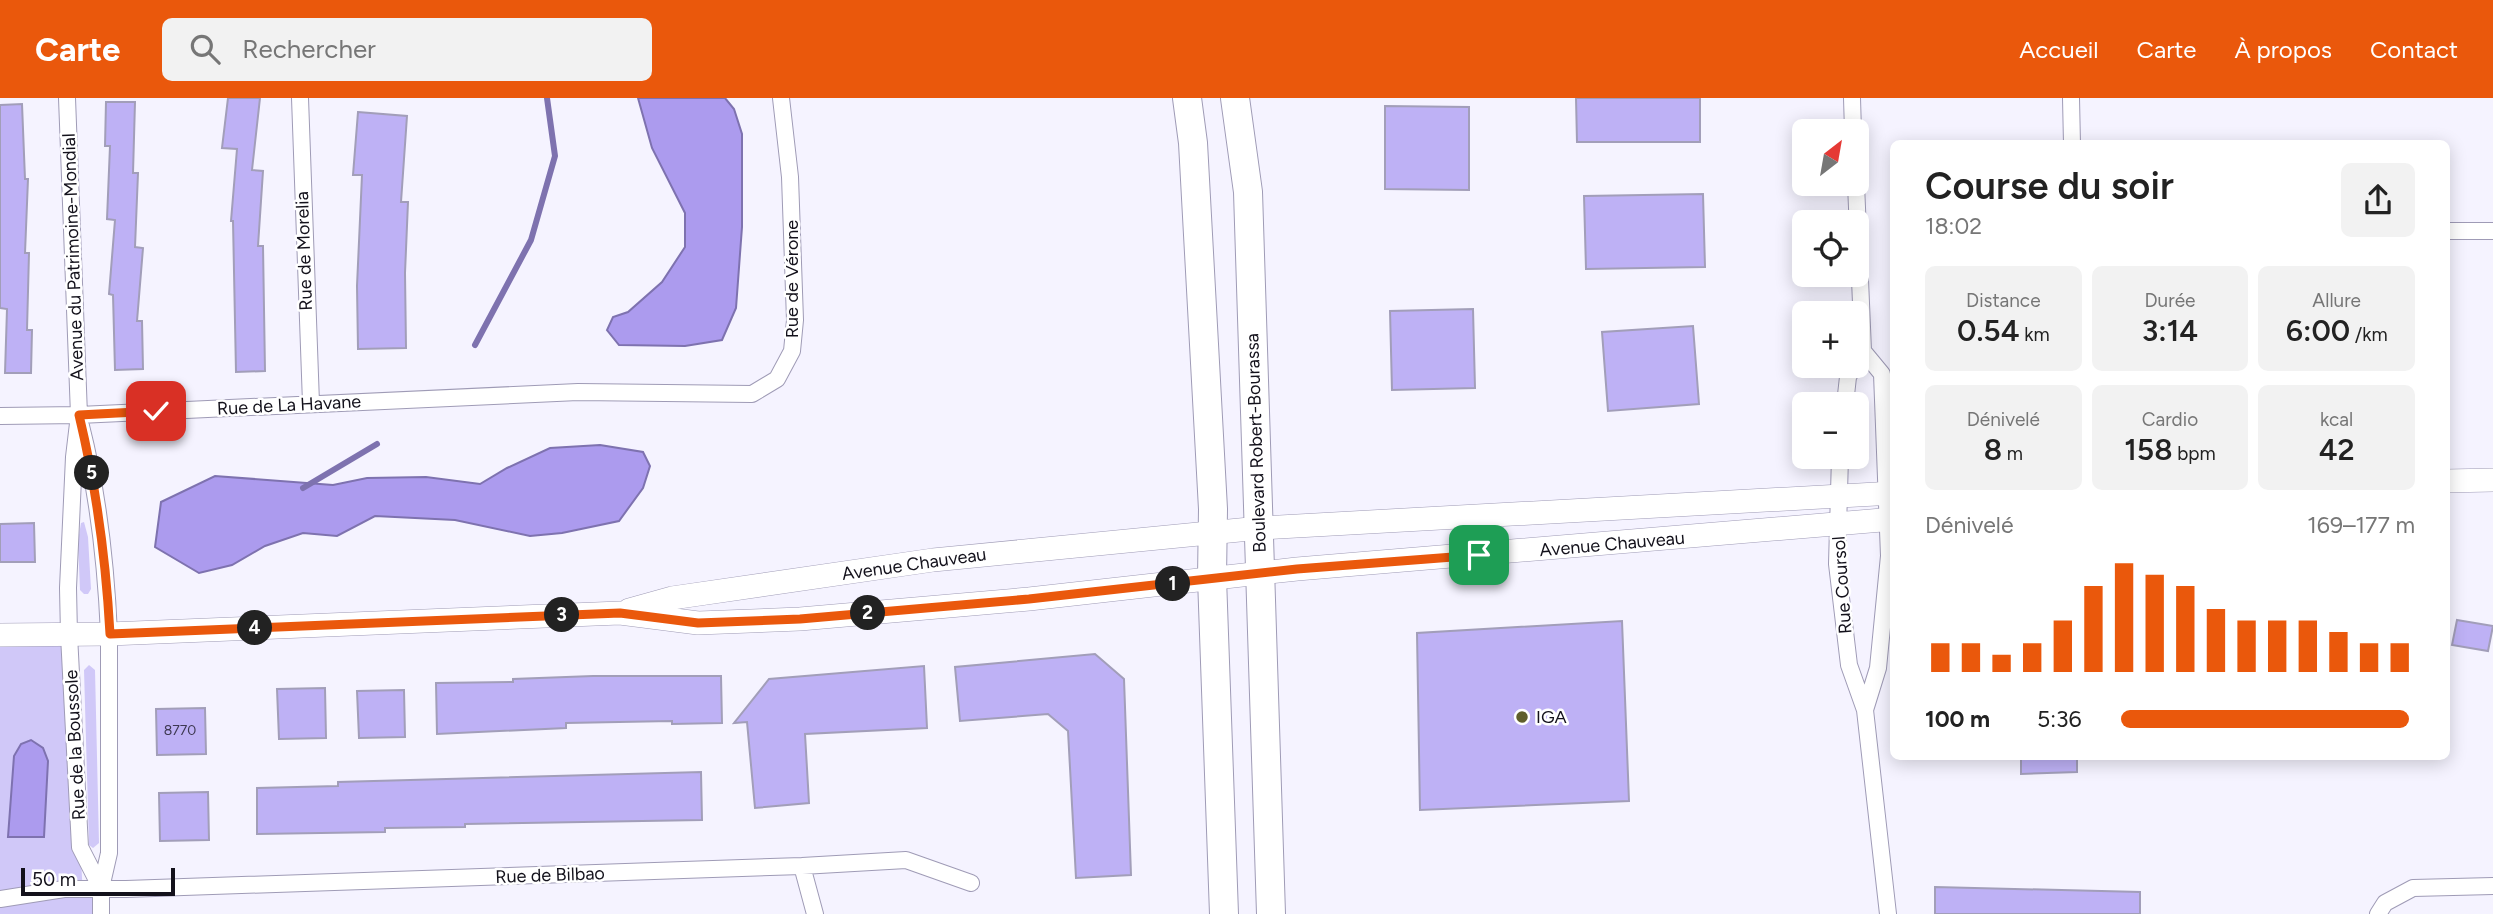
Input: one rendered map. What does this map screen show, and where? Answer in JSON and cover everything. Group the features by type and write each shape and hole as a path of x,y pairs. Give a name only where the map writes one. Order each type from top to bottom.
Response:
{"highway":[{"path":"1188,98 1213,509 1212,578 1224,914"},
{"name":"Boulevard Robert-Bourassa","path":"1235,98 1248,192 1271,914"}],"main road":[{"path":"2450,481 2493,480"},
{"name":"Avenue Chauveau","path":"620,613 672,597 933,560 1260,528 1890,493"},
{"name":"Avenue Chauveau","path":"0,635 110,634 620,613 698,623 800,619 1029,599 1212,578 1890,519"}],"street":[{"name":"Avenue du Patrimoine-Mondial","path":"67,98 79,415 74,457 68,598"},
{"name":"Rue de Morelia","path":"300,98 311,403"},
{"name":"Rue de Vérone","path":"578,392 752,394 777,379 792,351 795,320 790,177 781,98"},
{"path":"1852,98 1853,119"},
{"path":"2071,98 2072,140"},
{"path":"1856,196 1857,301"},
{"path":"2450,231 2493,231"},
{"name":"Rue Coursol","path":"1869,366 1882,374 1890,493"},
{"name":"Rue de La Havane","path":"0,416 79,415 578,392"},
{"name":"Avenue du Patrimoine-Mondial","path":"79,415 90,464 108,599"},
{"name":"Rue Coursol","path":"1839,469 1837,564 1849,665 1865,710 1888,914"},
{"name":"Rue Coursol","path":"1865,710 1878,668 1890,538"},
{"name":"Rue de la Boussole","path":"68,598 80,847 102,888"},
{"name":"Rue de la Boussole","path":"101,914 102,888 109,852 108,599"},
{"name":"Rue de Bilbao","path":"0,899 64,889 802,866 906,860 971,883"},
{"path":"802,866 815,914"},
{"path":"2378,914 2385,903 2413,888 2493,886"}],"shaded area":[{"path":"638,98 725,98 734,109 742,134 742,227 736,308 722,340 685,346 619,345 607,330 613,317 628,312 662,282 685,247 685,213 652,148"},
{"path":"600,445 643,452 650,466 643,488 619,521 562,533 530,536 455,520 375,516 337,536 303,533 265,546 232,565 199,573 155,547 161,502 215,476 333,485 367,478 426,477 480,484 550,448"},
{"path":"84,522 88,537 91,589 88,594 80,590 78,541 81,523"},
{"path":"0,635 69,635 83,896 96,890 101,914 0,914"},
{"path":"89,665 95,670 99,843 93,848 89,845 84,670"},
{"path":"31,740 43,748 48,761 44,837 8,837 14,756 21,744"}],"building":[{"path":"228,98 260,98 252,170 263,171 258,246 263,246 265,371 236,372 231,221 237,149 222,148"},
{"path":"1576,98 1700,98 1700,142 1577,142"},
{"path":"106,102 135,102 133,173 138,173 135,247 143,248 137,321 142,321 143,369 115,370 113,295 109,294 115,220 107,219 110,146 105,146"},
{"path":"22,104 25,179 28,179 25,253 29,253 27,330 32,330 31,373 5,373 7,309 0,308 0,105"},
{"path":"1385,106 1469,107 1469,190 1385,189"},
{"path":"358,112 407,116 401,202 408,202 406,348 358,349 357,286 362,175 353,175"},
{"path":"1703,194 1705,267 1586,269 1584,196"},
{"path":"1473,309 1475,388 1392,390 1390,311"},
{"path":"1693,326 1699,404 1608,411 1602,332"},
{"path":"34,523 35,562 0,562 0,524"},
{"path":"2457,620 2493,626 2488,651 2452,645"},
{"name":"IGA","path":"1622,621 1629,801 1420,810 1417,633"},
{"path":"1095,654 1124,679 1131,875 1076,878 1068,731 1048,714 960,721 955,667"},
{"path":"924,666 927,728 805,734 809,803 755,808 747,722 734,723 769,679"},
{"path":"721,676 722,723 566,723 566,728 437,734 436,683 513,682 513,679"},
{"path":"325,688 326,738 279,739 277,689"},
{"path":"404,690 405,737 359,738 357,691"},
{"path":"205,708 206,754 157,755 156,709"},
{"path":"2021,760 2077,760 2077,772 2021,774"},
{"path":"701,772 702,820 465,824 465,827 385,828 385,832 257,834 257,788 338,786 338,782"},
{"path":"208,792 209,840 160,841 159,793"},
{"path":"1935,887 2140,892 2140,914 1935,914"}],"waterway":[{"path":"475,345 531,240 555,156 547,98"},
{"path":"303,488 377,444"}],"place":[{"name":"IGA","path":"1522,717"}],"route":[{"path":"156,411 79,415 90,464 108,599 110,634 620,613 698,623 800,619 1029,599 1297,569 1479,555"}]}
